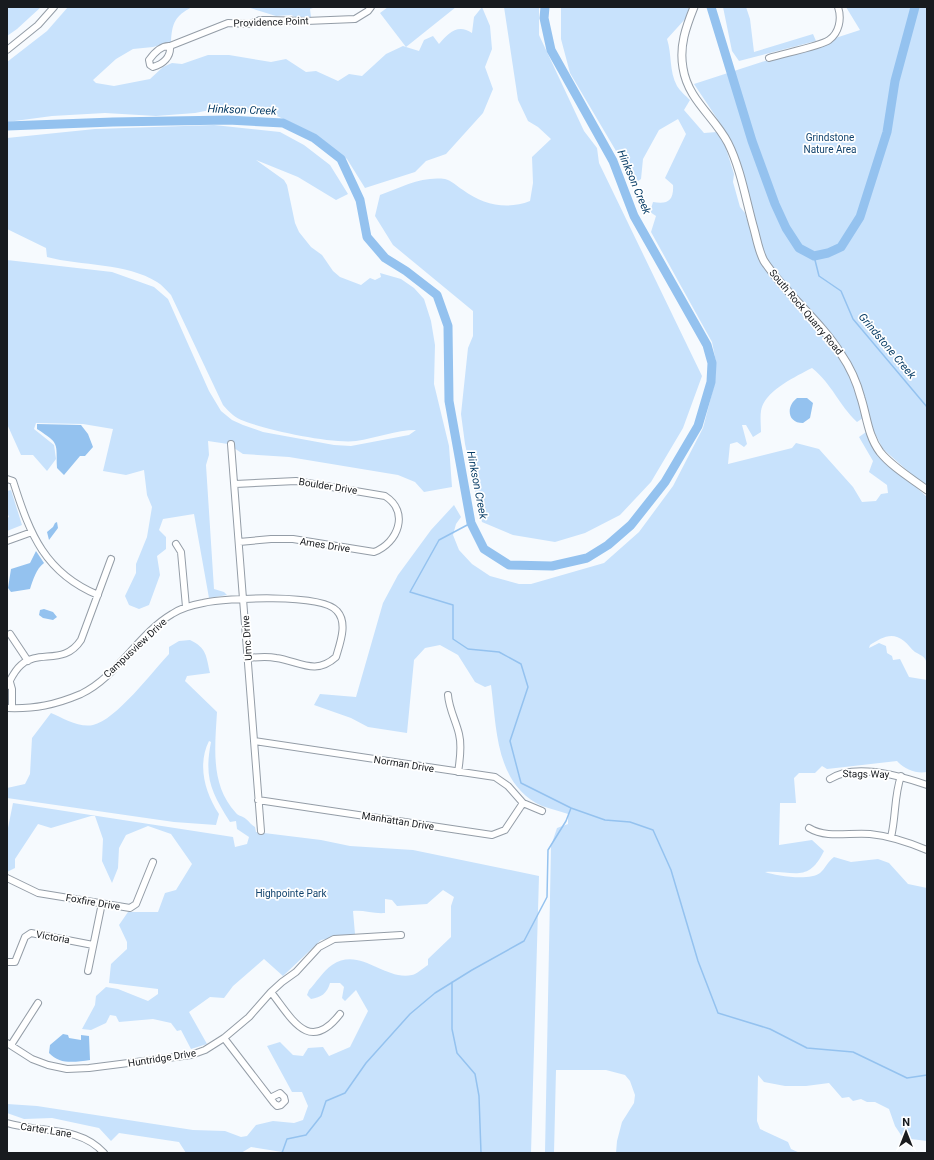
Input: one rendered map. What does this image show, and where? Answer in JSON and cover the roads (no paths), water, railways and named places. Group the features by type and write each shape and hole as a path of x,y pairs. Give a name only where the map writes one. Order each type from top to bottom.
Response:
{"street":[{"path":"7,50 38,24 54,7"},
{"name":"Providence Point","path":"170,46 228,23 250,24 260,20 306,21 355,19 368,11 371,7"},
{"name":"South Rock Quarry Road","path":"694,7 685,28 682,56 685,77 695,100 720,131 731,150 763,258 786,290 826,334 841,354 852,374 861,398 870,433 881,453 889,461 927,490"},
{"path":"769,58 828,41 839,27 840,18 838,7"},
{"name":"Umc Drive","path":"231,444 261,831"},
{"path":"7,479 13,481 25,518 50,562 72,583 98,595"},
{"name":"Boulder Drive","path":"235,484 296,481 385,496 393,501 398,508 398,526"},
{"name":"Ames Drive","path":"239,542 271,539 293,539 374,552 382,549 390,541 398,526"},
{"path":"7,541 32,532"},
{"path":"176,544 181,552 186,607"},
{"path":"10,708 12,690 8,684 16,670 28,661 60,656 76,648 83,636 111,559"},
{"name":"Campusview Drive","path":"10,708 48,706 82,693 112,672 160,623 172,614 186,607 205,603 278,597 326,604 333,607 338,612 343,626 336,657 323,666 309,666 277,658 248,658"},
{"path":"10,634 28,661"},
{"path":"448,695 449,706 460,736 461,752 458,772"},
{"name":"Norman Drive","path":"254,741 495,777 502,781 522,803 542,811"},
{"name":"Stags Way","path":"830,779 839,773 888,773 901,776 927,786"},
{"path":"891,837 894,825 896,790 901,776"},
{"name":"Manhattan Drive","path":"258,800 492,835 505,830 522,803"},
{"path":"809,828 819,834 869,834 902,839 927,850"},
{"name":"Foxfire Drive","path":"7,878 38,893 125,908 133,906 153,862"},
{"path":"88,971 102,903"},
{"name":"Victoria","path":"7,962 15,962 25,937 31,933 93,945"},
{"name":"Huntridge Drive","path":"9,1044 32,1059 48,1065 67,1069 89,1068 191,1055 205,1050 224,1038 249,1017 271,992 296,972 325,943 334,939 401,935"},
{"path":"271,992 297,1026 307,1032 313,1033 324,1030 340,1014"},
{"path":"9,1044 38,1003"},
{"path":"224,1038 270,1098"},
{"name":"Carter Lane","path":"7,1123 72,1134 85,1138 104,1153"}],"water":[{"path":"797,398 807,398 813,403 810,418 803,423 794,420 790,414 791,405"},
{"path":"37,424 81,425 88,434 93,447 85,456 80,456 64,475 57,468 57,453 55,444 50,438 37,429"},
{"path":"57,522 58,528 49,540 47,532"},
{"path":"36,551 44,563 37,571 30,589 11,592 8,588 11,569 30,563"},
{"path":"44,609 53,612 57,617 53,620 43,618 39,615 40,610"},
{"path":"63,1034 68,1035 69,1038 81,1040 81,1035 89,1036 90,1060 68,1062 53,1057 49,1053 50,1045"}],"waterway":[{"name":"Hinkson Creek","path":"7,126 228,120 283,123 314,138 341,159 360,200 367,237 385,258 406,271 437,295 448,326 449,401 471,523 484,549 509,565 552,566 587,558 608,545 631,525 665,482 698,426 711,382 712,363 707,345 634,216 613,161 551,50 544,18 545,7"},
{"name":"Grindstone Creek","path":"711,7 752,141 775,204 786,228 799,248 814,256 828,253 841,247 860,217 887,132 895,81 915,7"},
{"name":"Grindstone Creek","path":"814,256 819,276 841,291 853,319 927,407"},
{"path":"282,1153 287,1139 306,1135 321,1116 326,1101 345,1093 366,1063 410,1014 435,993 524,941 547,897 548,850 566,821 571,808 521,783 510,741 528,687 521,664 499,652 468,649 453,639 453,605 410,592 439,540 471,523"},
{"path":"571,808 605,820 630,822 653,830 671,870 698,961 718,1013 770,1029 807,1048 853,1052 907,1078 927,1075"},
{"path":"452,982 452,1029 457,1053 475,1074 479,1096 481,1153"}],"park label":[{"name":"Grindstone Nature Area","path":"830,142"},
{"name":"Highpointe Park","path":"291,893"}]}
